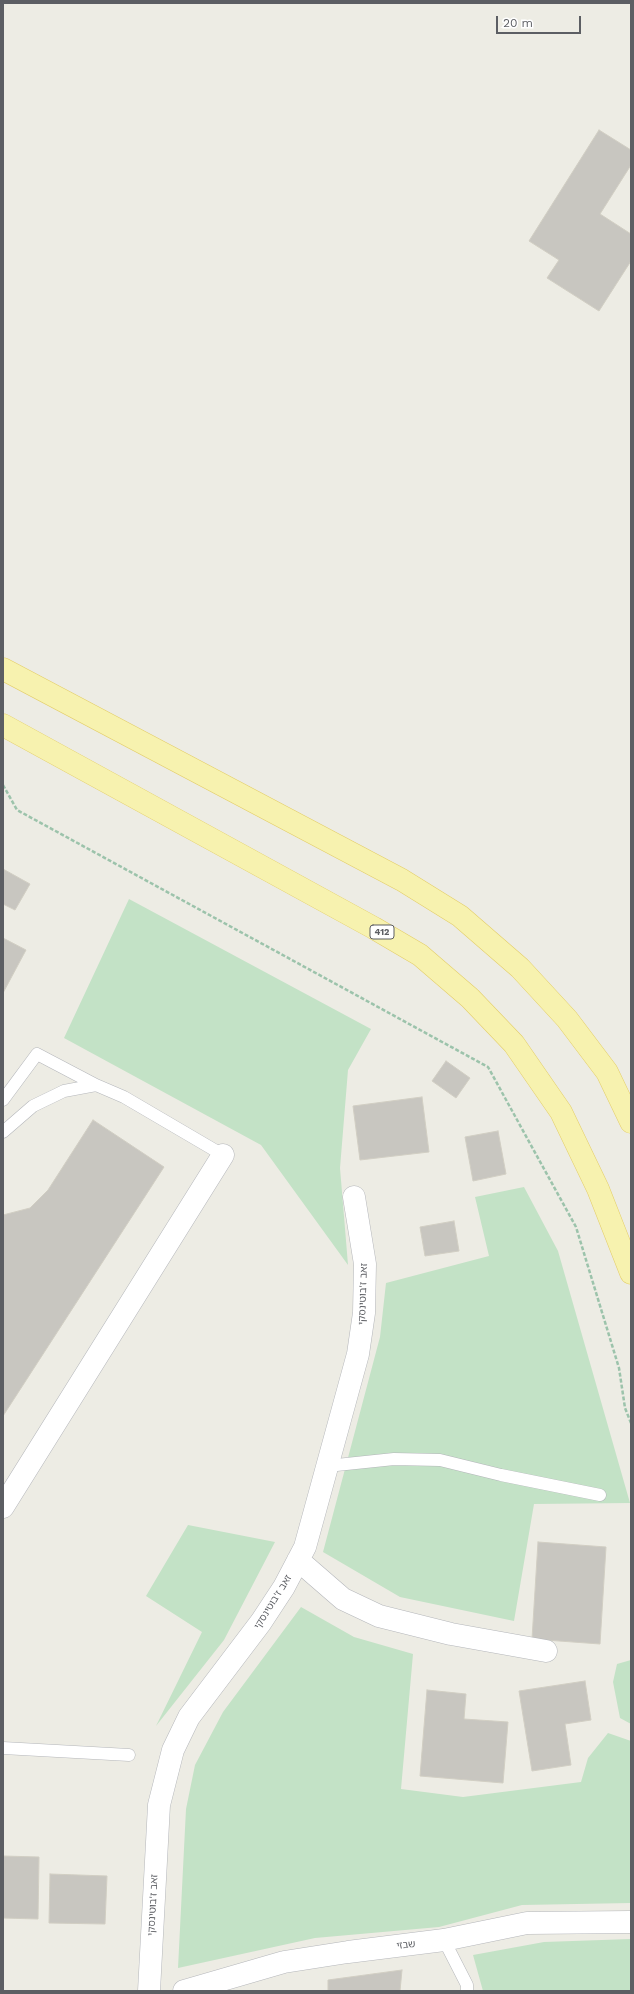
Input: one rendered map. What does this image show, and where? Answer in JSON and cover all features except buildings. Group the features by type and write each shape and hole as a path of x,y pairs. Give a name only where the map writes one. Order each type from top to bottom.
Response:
{"main road":[{"path":"3,668 395,876 460,916 520,968 567,1019 607,1072 631,1122"},
{"name":"412","path":"6,728 374,928 420,955 470,998 514,1044 561,1112 598,1189 631,1273"}],"street":[{"path":"3,1506 223,1155"},
{"name":"זאב ז'בוטינסקי","path":"149,1991 159,1805 173,1750 189,1717 261,1622 305,1547 358,1354 364,1313 365,1264 354,1197"},
{"path":"298,1560 343,1599 379,1616 451,1634 546,1651"},
{"name":"שבזי","path":"184,1991 284,1962 444,1940 527,1923 631,1922"}],"lane":[{"path":"3,1100 37,1054 96,1085 124,1096 223,1155"},
{"path":"3,1132 33,1106 64,1091 96,1085"},
{"path":"327,1466 394,1459 440,1460 501,1475 600,1495"},
{"path":"3,1748 129,1755"},
{"path":"444,1940 467,1985 467,1991"}],"path":[{"path":"3,784 17,810 488,1067 576,1227 619,1368 625,1408 631,1423"}],"green space":[{"path":"129,899 371,1029 348,1070 340,1168 348,1265 261,1145 64,1038"},
{"path":"524,1187 558,1251 630,1503 534,1504 514,1621 400,1597 323,1552 380,1337 386,1283 489,1256 475,1197"},
{"path":"188,1525 275,1542 224,1640 156,1726 202,1632 146,1596"},
{"path":"301,1607 354,1637 413,1654 401,1789 463,1797 581,1782 588,1758 608,1733 631,1741 631,1903 522,1905 439,1927 315,1938 178,1968 186,1809 195,1765 223,1712"},
{"path":"631,1660 631,1724 620,1718 613,1682 617,1664"},
{"path":"631,1939 631,1991 483,1991 473,1955 544,1942"}]}
